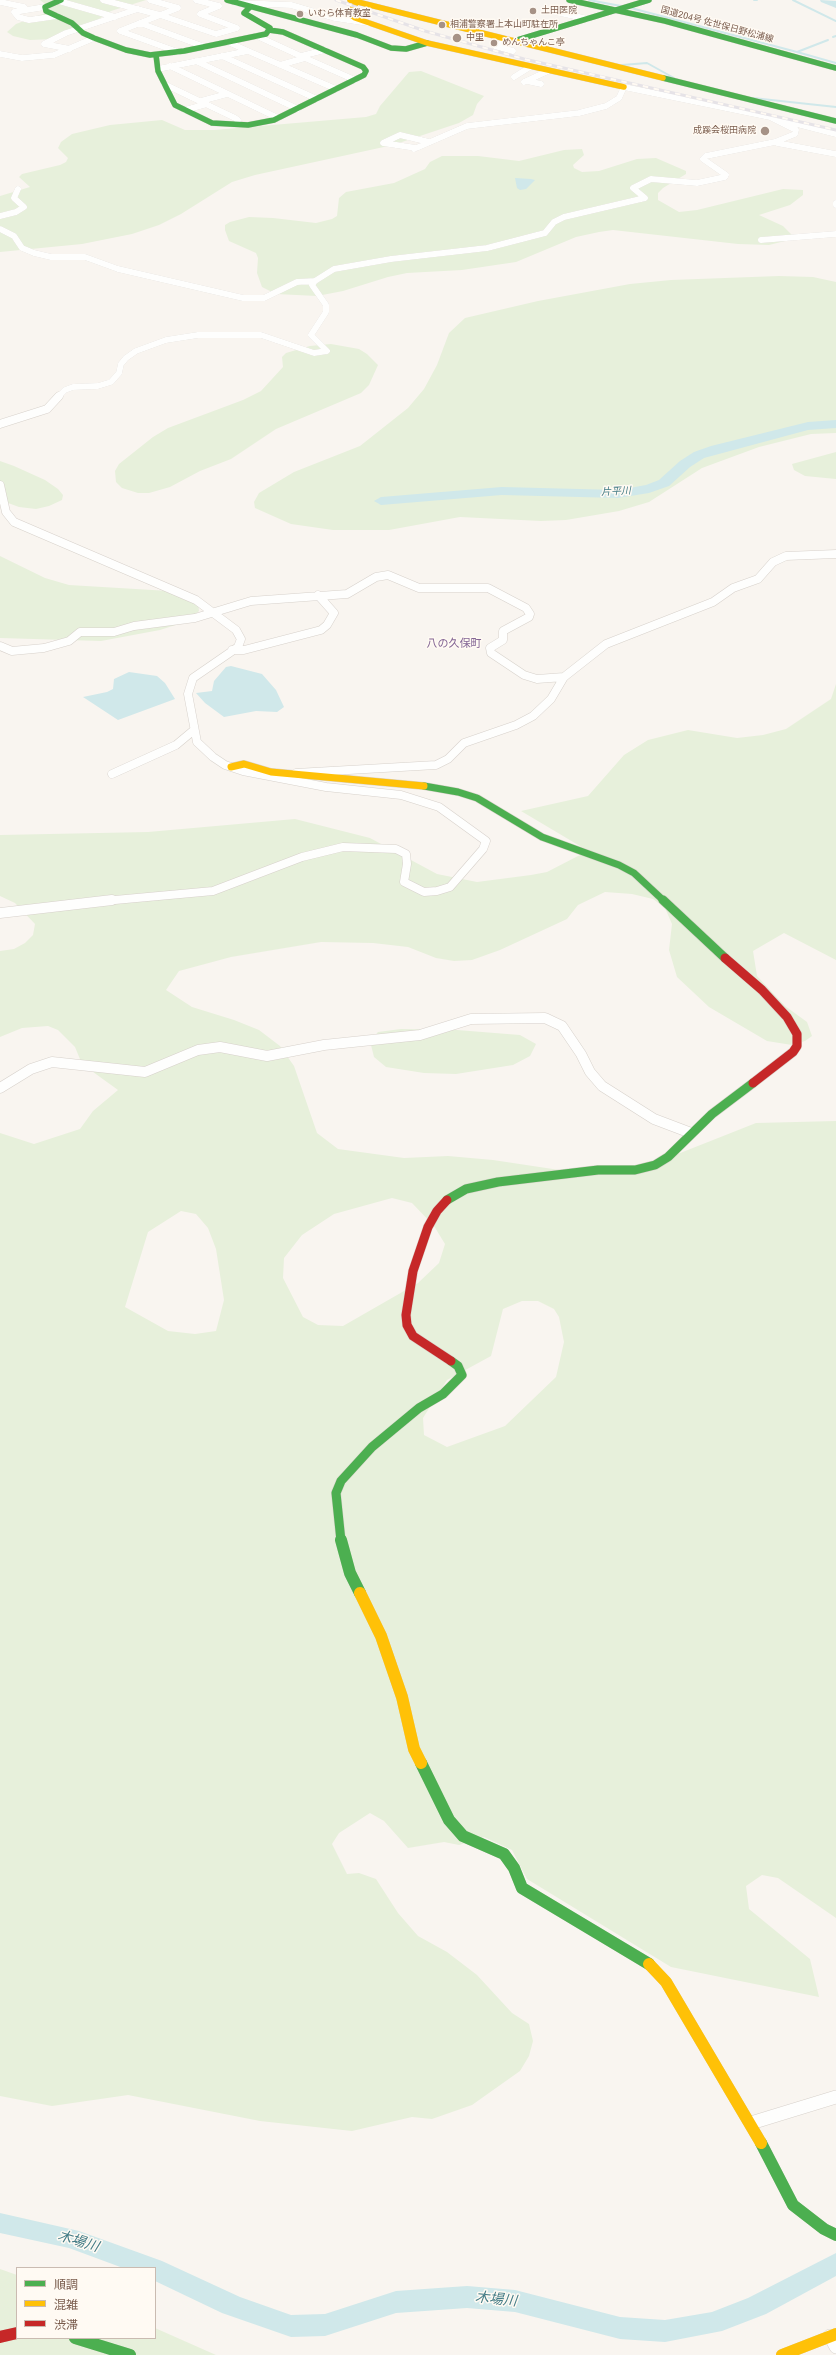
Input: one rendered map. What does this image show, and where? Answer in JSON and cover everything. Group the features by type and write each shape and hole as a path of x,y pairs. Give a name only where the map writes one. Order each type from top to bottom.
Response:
{"main road":[{"path":"60,0 45,7 46,11 94,38 139,53 156,55 178,52 266,34 269,30"},
{"path":"227,0 357,35 391,48 406,49 427,43"},
{"name":"国道204号 佐世保日野松浦線","path":"569,0 618,10 836,68"},
{"path":"512,41 649,0"},
{"path":"624,87 427,43 368,23 352,16 351,10 354,1 836,121"},
{"path":"156,55 158,69 175,105 212,123 262,124 298,109 364,75 366,71 363,67 283,32 269,30 246,16 244,13 250,6"},
{"path":"231,767 244,764 271,772 432,787 458,792 476,798 542,837 619,865 634,873 701,937 762,990 787,1017 797,1034 797,1046 793,1052 691,1133 668,1157 655,1165 635,1170 598,1170 498,1182 466,1189 447,1200 437,1211 428,1227 413,1271 406,1315 407,1325 413,1336 458,1366 462,1375 443,1394 419,1408 372,1447 341,1481 336,1493 340,1536 350,1573 381,1636 402,1697 414,1749 449,1820 463,1836 504,1854 514,1868 522,1888 649,1964 666,1982 751,2123 792,2205 824,2229 836,2235"},
{"path":"0,2336 16,2333"},
{"path":"78,2339 130,2355"},
{"path":"782,2355 834,2339"}],"street":[{"path":"60,0 115,17"},
{"path":"103,0 160,15 216,34 248,51 336,89"},
{"path":"196,0 220,6 200,14 237,28 216,34"},
{"path":"70,49 44,44 79,29 155,1 178,8 120,31 178,52"},
{"path":"0,2 34,9"},
{"path":"236,3 291,5 335,18 368,23"},
{"path":"45,7 14,12 15,15 29,20 57,16"},
{"path":"551,11 588,19"},
{"path":"140,23 205,47"},
{"path":"257,36 355,80"},
{"path":"0,54 9,57 37,58 70,49 94,38"},
{"path":"512,41 495,46 513,51"},
{"path":"280,65 325,50"},
{"path":"158,69 248,51"},
{"path":"222,56 317,99"},
{"path":"196,61 298,109"},
{"path":"170,66 278,118"},
{"path":"530,67 515,76 541,84"},
{"path":"242,83 287,68"},
{"path":"528,80 548,71"},
{"path":"164,84 235,118 238,120 238,124"},
{"path":"201,101 248,86"},
{"path":"429,142 400,135 383,143 415,148 467,126 579,113 606,106 619,98 624,87 770,117 836,134"},
{"path":"185,110 207,104"},
{"path":"0,229 14,236 22,248 34,253 51,257 85,257 118,269 243,298 264,298 297,282 315,281 334,269 391,259 486,248 545,233 554,222 564,217 645,198 633,188 645,181 660,179 697,183 725,177 726,175 703,159 706,156 775,142 795,134 796,130 770,117"},
{"path":"775,142 836,154"},
{"path":"0,216 16,212 24,207 14,198 18,189"},
{"path":"761,240 836,234"},
{"path":"0,424 47,408 65,390 73,387 98,386 111,382 119,373 121,364 126,358 136,351 166,340 198,335 261,335 314,353 327,351 311,335 326,312 326,305 312,285 315,281"},
{"path":"0,485 6,512 14,522 196,600 236,630 241,639 238,646 193,678 188,694 197,742 206,751 231,767 306,784 401,795 439,807 486,841 483,849 450,887 437,891 424,892 404,882 407,864 406,854 396,849 343,847 302,857 213,891 162,894 0,913"},
{"path":"288,774 370,767 436,765 448,759 464,743 528,720 551,699 564,676 606,644 713,602 733,588 758,579 773,562 791,556 836,554"},
{"path":"0,646 12,651 30,651 69,641 80,632 114,632 134,626 213,614 215,611 251,601 347,594 355,591 376,577 388,575 420,588 488,588 526,608 530,614 529,618 503,631 503,640 490,648 491,653 524,675 537,679 564,676"},
{"path":"232,650 250,649 320,630 327,625 334,614 318,595"},
{"path":"112,774 141,763 164,751 194,730"},
{"path":"0,1088 30,1069 52,1062 73,1063 145,1072 205,1049 220,1047 267,1056 324,1045 420,1035 471,1020 501,1017 545,1018 562,1026 581,1054 590,1072 602,1086 654,1120 691,1133"},
{"path":"751,2123 836,2097"}],"green space":[{"path":"40,0 146,0 111,11 81,31 54,39 30,40 13,36 7,32 16,24 48,12 50,10 49,7"},
{"path":"421,71 484,96 477,104 473,115 459,123 393,145 255,175 232,182 181,214 159,225 132,234 82,244 0,252 0,196 30,187 19,177 22,174 60,165 66,162 68,158 58,148 61,142 72,134 110,125 162,120 185,130 214,130 366,117 376,114 380,106 409,72"},
{"path":"582,149 584,155 573,165 574,168 582,172 599,171 637,159 656,158 686,171 686,174 663,188 658,193 658,200 679,212 697,210 783,189 803,190 803,195 790,205 759,215 783,226 792,235 785,241 769,245 738,244 613,230 576,237 516,262 462,270 407,273 388,277 343,291 317,296 276,294 262,287 257,273 258,258 256,253 229,241 225,230 225,225 230,222 249,217 316,223 332,219 337,216 339,198 346,192 394,183 425,169 430,162 442,156 478,156 519,161 564,150"},
{"path":"779,276 813,277 836,282 836,433 811,434 759,447 702,468 649,502 619,511 566,520 541,521 460,517 389,530 333,530 291,524 255,508 254,502 259,493 294,472 360,446 408,408 424,389 437,365 449,333 465,318 538,301 630,284 671,280"},
{"path":"331,344 359,349 367,354 378,365 369,385 361,393 276,429 231,459 200,471 170,487 149,493 138,493 122,488 116,482 115,471 119,464 153,437 168,428 243,400 261,391 283,367 282,357 286,353 310,346"},
{"path":"836,452 836,479 805,476 794,470 792,464"},
{"path":"0,461 45,480 58,489 63,495 62,500 49,506 36,509 19,507 0,500"},
{"path":"0,556 45,578 69,585 169,591 198,603 199,611 188,621 160,630 101,641 0,638"},
{"path":"836,684 836,960 784,933 753,951 757,976 785,1006 807,1022 812,1036 805,1041 792,1045 767,1041 709,1007 677,977 669,950 672,924 665,908 653,899 632,894 605,892 578,905 567,919 500,950 472,960 454,961 436,958 408,947 373,943 321,942 231,957 179,971 166,990 192,1007 234,1020 259,1030 280,1046 294,1066 317,1133 338,1149 404,1158 448,1156 493,1160 586,1174 660,1161 756,1123 836,1121 836,1918 778,1878 762,1875 746,1886 749,1909 810,1959 819,1997 671,1967 527,1879 512,1850 484,1837 459,1845 444,1842 408,1848 384,1821 370,1813 339,1833 332,1844 347,1874 359,1873 376,1879 398,1913 418,1936 447,1952 477,1975 512,2013 529,2024 533,2041 529,2056 520,2071 472,2105 432,2119 412,2117 352,2131 260,2121 128,2095 52,2106 0,2096 0,1133 34,1144 80,1129 93,1111 118,1090 82,1064 75,1047 58,1030 48,1026 22,1028 0,1037 0,951 14,949 25,943 33,935 35,924 15,903 0,896 0,835 148,832 295,819 370,838 437,874 477,882 531,875 547,872 578,856 590,852 521,811 588,796 624,755 648,740 688,730 737,738 763,735 786,729 831,699","holes":["392,1198 412,1203 434,1226 445,1244 439,1263 418,1283 343,1326 318,1325 303,1317 283,1278 284,1258 302,1235 334,1214","181,1211 196,1214 208,1228 216,1249 224,1300 216,1331 195,1334 168,1331 125,1307 148,1232","522,1301 538,1301 554,1309 559,1317 564,1342 556,1377 505,1426 447,1447 424,1435 423,1418 447,1380 491,1356 503,1309"]},
{"path":"401,1029 457,1030 520,1035 536,1044 530,1056 513,1065 456,1074 424,1073 386,1067 374,1057 370,1041 378,1032"},
{"path":"0,2269 16,2275 16,2339 156,2339 156,2328 216,2355 0,2355"}],"water":[{"path":"515,178 535,180 526,189 520,190 517,188"},
{"path":"231,666 262,674 276,690 284,707 277,712 256,711 224,717 205,703 196,693 212,691 214,681 226,667"},
{"path":"129,672 157,676 165,683 175,699 118,720 83,697 107,692 113,689 114,679"}],"waterway":[{"path":"589,0 621,6"},
{"path":"793,0 836,21"},
{"path":"825,0 836,5"},
{"path":"631,8 797,52"},
{"path":"797,52 828,40"},
{"path":"797,52 836,63"},
{"path":"622,65 647,63 674,78"},
{"path":"753,98 836,107"},
{"name":"片平川","path":"381,501 502,491 618,494 649,489 664,483 685,464 699,455 716,449 808,426 836,424"},
{"name":"木場川","path":"0,2223 70,2238 150,2267"},
{"name":"木場川","path":"156,2269 231,2305 291,2326 325,2325 396,2302 467,2297 515,2301 620,2328 665,2331 713,2323 757,2306 836,2264"}],"railway":[{"path":"336,0 425,31 524,59 836,130"}],"traffic: fast":[{"path":"61,0 45,7 46,11 72,23 83,33 94,38 126,50 150,55 184,51 266,34 270,28 244,13 250,7"},
{"path":"227,0 357,35 391,48 406,49 427,43"},
{"path":"569,0 665,21 836,68"},
{"path":"514,41 649,0"},
{"path":"156,55 158,71 175,105 212,123 248,125 274,120 364,75 366,71 363,67 283,32 269,30"},
{"path":"663,78 836,121"},
{"path":"424,786 458,792 477,798 542,837 619,865 634,873 725,958"},
{"path":"447,1200 466,1189 498,1182 598,1170 635,1170 655,1165 668,1157 712,1114 753,1083"},
{"path":"360,1593 350,1573 340,1536 336,1493 341,1481 372,1447 419,1408 443,1394 462,1375 458,1366 451,1361"},
{"path":"421,1763 449,1820 463,1836 504,1854 514,1868 522,1888 649,1964"},
{"path":"761,2143 793,2205 824,2229 836,2235"},
{"path":"78,2339 130,2355"}],"traffic: slow":[{"path":"350,0 663,78"},
{"path":"357,2 351,10 352,16 355,18 427,43 624,87"},
{"path":"231,767 244,764 271,772 424,786"},
{"path":"360,1593 381,1636 402,1697 414,1749 421,1763"},
{"path":"649,1964 666,1982 761,2143"},
{"path":"782,2355 836,2334"}],"traffic: jam":[{"path":"725,958 762,990 787,1017 797,1034 797,1046 793,1052 753,1083"},
{"path":"447,1200 437,1211 428,1227 413,1271 406,1315 407,1325 413,1336 451,1361"},
{"path":"0,2337 16,2333"}],"place":[{"name":"土田医院","path":"533,11"},
{"name":"いむら体育教室","path":"300,14"},
{"name":"相浦警察署上本山町駐在所","path":"442,25"},
{"name":"中里","path":"457,38"},
{"name":"めんちゃんこ亭","path":"494,43"},
{"name":"成蹊会桜田病院","path":"765,131"}],"district":[{"name":"八の久保町","path":"454,644"}]}
